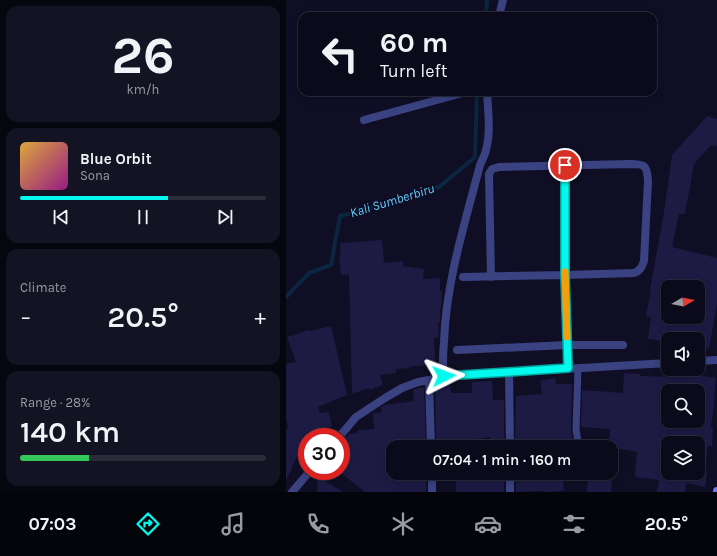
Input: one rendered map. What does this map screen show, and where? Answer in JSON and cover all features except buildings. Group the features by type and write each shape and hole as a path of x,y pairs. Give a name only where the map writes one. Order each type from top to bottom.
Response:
{"street":[{"path":"501,12 503,0"},
{"path":"364,120 451,96"},
{"path":"443,368 444,327 451,278 480,165 486,150 488,137 487,96"},
{"path":"463,277 634,272 641,269 644,261 648,181 646,168 639,164 499,167 492,169 489,174 491,276"},
{"path":"565,165 565,275 568,368"},
{"path":"457,350 568,351 623,345"},
{"path":"705,361 717,360"},
{"path":"347,428 356,417 385,398 407,386 429,380 443,368 509,372 661,363"},
{"path":"509,372 510,440"},
{"path":"429,380 431,440"},
{"path":"292,492 302,480"},
{"path":"432,480 432,492"},
{"path":"510,480 510,492"}],"lane":[{"path":"578,368 576,430 578,440"}],"waterway":[{"name":"Kali Sumberbiru","path":"486,12 487,0"},
{"name":"Kali Sumberbiru","path":"286,297 309,273 331,265 340,216 382,205 439,187 475,157 477,96"}],"slow traffic":[{"path":"565,272 567,337"}],"route":[{"path":"444,376 568,368 565,275 565,165"}]}
